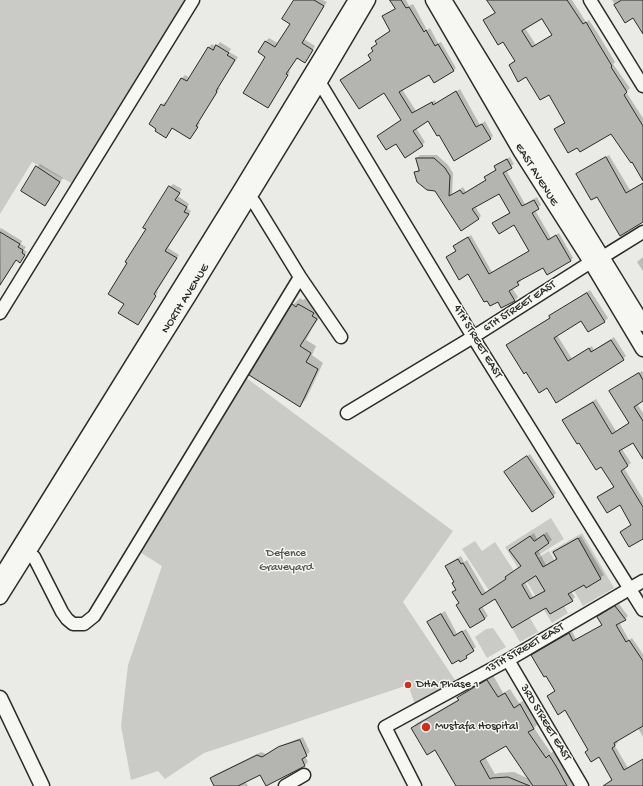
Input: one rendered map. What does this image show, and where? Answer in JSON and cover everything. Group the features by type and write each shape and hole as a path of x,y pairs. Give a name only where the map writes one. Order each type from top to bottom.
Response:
{"street":[{"path":"0,313 193,0"},
{"name":"NORTH AVENUE","path":"314,80 356,0"},
{"name":"NORTH AVENUE","path":"0,578 22,551 190,294 244,194 314,80 368,0"},
{"name":"EAST AVENUE","path":"433,0 521,152 596,260 643,324"},
{"name":"EAST AVENUE","path":"444,0 542,159 643,349"},
{"path":"590,0 643,86"},
{"name":"4TH STREET EAST","path":"314,80 324,88 473,337 643,610"},
{"path":"244,194 254,202 300,277 341,337"},
{"name":"6TH STREET EAST","path":"347,413 643,232"},
{"path":"22,551 34,557 67,619 73,624 84,624 94,616 300,277"},
{"name":"NORTH AVENUE","path":"0,597 22,551"},
{"name":"13TH STREET EAST","path":"415,786 385,727 508,660 643,581"},
{"name":"3RD STREET EAST","path":"508,660 582,786"},
{"path":"0,698 42,786"},
{"path":"0,718 33,786"},
{"path":"285,786 304,776"}],"green space":[{"path":"0,0 186,0 73,184 32,162 0,214"},
{"name":"Defence Graveyard","path":"241,374 453,531 403,602 459,686 416,707 408,685 204,753 165,779 158,771 131,780 121,726 128,665 162,566 135,549"},
{"path":"551,518 564,539 518,568 505,547"},
{"path":"582,533 614,588 583,606 551,551"},
{"path":"475,541 482,551 495,542 514,571 505,577 506,579 492,595 462,549"},
{"path":"549,551 566,580 562,583 573,601 564,606 568,613 552,623 519,569"},
{"path":"530,618 538,632 520,642 512,628"},
{"path":"493,628 506,647 487,658 475,637 486,629"}],"building":[{"path":"294,0 314,0 324,6 302,43 313,50 305,63 297,58 286,74 288,75 268,108 243,93 265,57 258,52 265,41 275,47 290,24 282,19"},
{"path":"390,0 401,0 406,8 409,7 424,32 426,30 435,46 438,44 454,71 434,83 429,75 399,92 412,113 432,102 433,105 456,91 476,127 482,124 491,139 454,161 439,135 437,136 428,121 413,131 423,146 405,158 396,144 386,150 377,136 401,120 384,93 359,109 340,80 371,60 368,55 373,51 371,48 377,44 375,41 390,31 382,16 395,9"},
{"path":"487,0 567,0 583,24 586,22 627,92 624,95 643,126 643,181 632,162 631,163 611,134 580,152 577,148 568,153 554,129 565,123 549,95 540,100 526,77 518,82 509,65 515,61 503,42 498,45 483,20 495,13","holes":["542,19 552,35 532,47 522,31"]},
{"path":"622,0 643,0 643,34 633,18 625,23 614,5"},
{"path":"216,45 229,53 227,55 235,60 196,126 198,127 190,139 172,128 166,138 155,131 156,129 149,124 161,104 164,106 181,78 187,81 208,47 213,50"},
{"path":"606,157 626,193 643,183 643,222 620,236 597,197 591,200 576,174"},
{"path":"416,158 434,158 445,168 450,176 449,196 460,190 463,194 486,180 484,177 496,170 494,166 507,159 512,168 503,173 522,206 534,200 539,209 532,213 548,240 556,235 571,261 547,275 543,268 517,282 519,285 509,291 515,301 501,308 498,302 490,306 487,301 484,302 468,274 459,280 446,257 456,251 453,246 468,237 489,274 529,251 514,225 499,234 492,223 510,213 499,194 472,209 479,219 461,231 435,191 427,190 417,182 414,172 419,171"},
{"path":"36,166 60,182 45,206 21,191"},
{"path":"169,186 180,193 175,200 187,207 184,212 189,214 165,251 177,258 154,294 156,296 138,325 118,313 124,304 108,294 127,263 125,262 146,229 143,228"},
{"path":"0,232 20,244 18,247 23,250 22,253 25,255 20,263 16,260 0,285"},
{"path":"587,293 605,322 588,332 581,321 554,338 568,361 589,348 591,352 611,340 624,360 556,403 547,388 539,393 526,372 524,374 506,345"},
{"path":"292,304 296,307 298,304 314,313 312,316 317,319 300,346 311,353 306,362 318,369 300,407 249,375"},
{"path":"639,373 643,380 643,401 634,407 643,421 643,459 633,443 619,451 628,466 621,471 643,507 643,539 629,547 620,532 631,525 620,505 607,513 597,497 614,487 601,467 596,470 562,420 593,402 612,434 629,423 609,391"},
{"path":"527,456 554,497 532,512 504,472"},
{"path":"544,535 549,543 535,553 543,567 557,559 553,552 578,538 601,579 586,588 584,585 568,594 573,601 550,614 546,608 512,628 495,599 479,609 485,619 470,628 456,605 459,603 452,592 456,590 452,583 454,582 445,566 458,559 461,564 463,563 482,595 506,579 505,577 521,566 509,550 530,536 534,541","holes":["536,576 545,591 530,599 522,585"]},
{"path":"615,606 626,620 616,625 626,642 629,640 643,661 643,726 614,743 615,746 612,748 624,770 643,759 643,786 603,786 612,780 599,757 591,762 585,752 588,750 565,710 558,715 547,696 555,691 546,676 544,677 531,655 569,633 573,641 602,625 597,617"},
{"path":"441,614 454,636 462,631 474,651 460,662 459,660 452,664 427,622"},
{"path":"487,680 498,697 505,693 514,708 520,704 534,729 528,732 546,758 549,755 567,786 533,786 506,746 480,761 490,779 508,777 530,786 456,786 435,750 427,755 411,728 459,700 457,698"},
{"path":"300,740 307,756 302,759 305,766 266,786 260,775 238,786 214,786 210,778 257,755 262,757 278,747"}],"place":[{"name":"DHA Phase 1","path":"408,685"},
{"name":"Mustafa Hospital","path":"426,727"}]}
